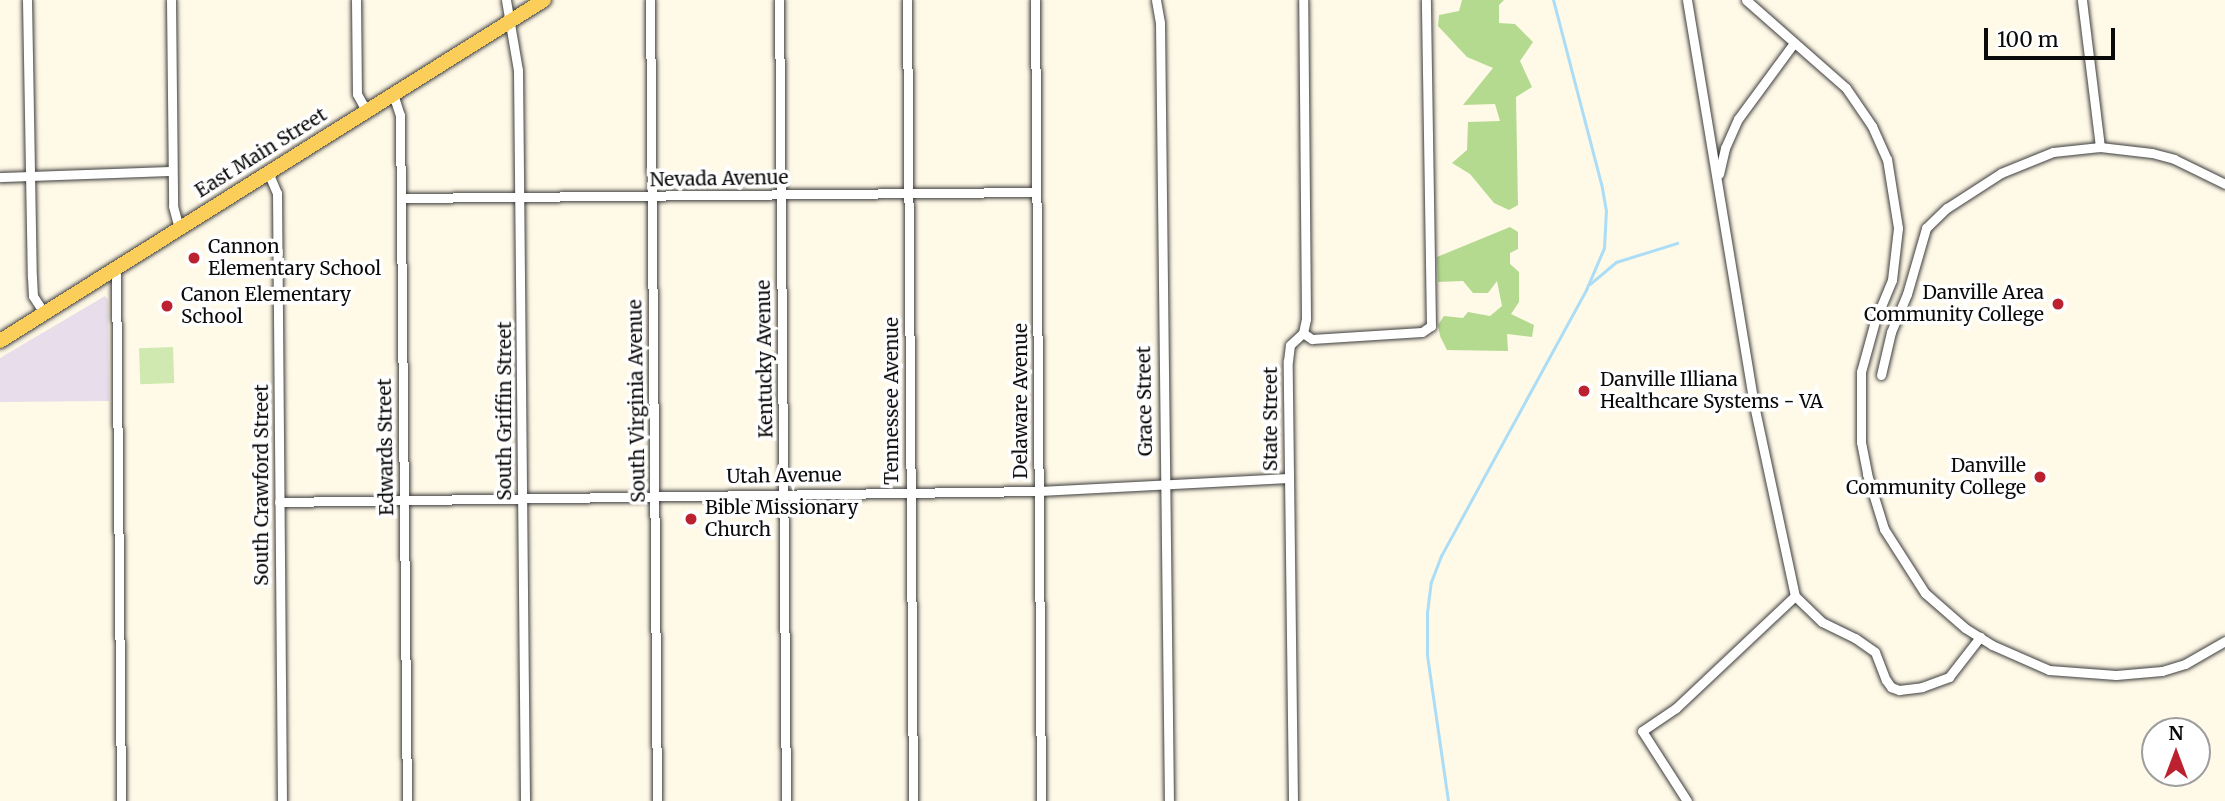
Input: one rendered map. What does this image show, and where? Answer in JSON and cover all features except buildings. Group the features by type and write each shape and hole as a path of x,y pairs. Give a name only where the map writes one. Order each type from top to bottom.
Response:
{"main road":[{"name":"East Main Street","path":"0,341 544,0"}],"street":[{"path":"27,0 33,296 44,313"},
{"path":"171,0 173,206 179,228"},
{"path":"356,0 357,94 366,110"},
{"name":"South Griffin Street","path":"506,0 518,70 525,801"},
{"name":"South Virginia Avenue","path":"650,0 657,801"},
{"name":"Kentucky Avenue","path":"779,0 786,801"},
{"name":"Tennessee Avenue","path":"906,0 913,801"},
{"name":"Delaware Avenue","path":"1035,0 1041,801"},
{"name":"Grace Street","path":"1156,0 1160,23 1169,801"},
{"name":"State Street","path":"1293,801 1288,362 1290,345 1303,333 1306,306 1303,0"},
{"path":"1303,333 1312,339 1422,332 1431,327 1426,0"},
{"path":"1687,0 1754,405 1795,596 1822,622 1855,638 1875,652 1886,680 1891,687 1899,690 1922,687 1949,677 1980,637"},
{"path":"1746,0 1846,88 1872,125 1887,159 1898,228 1892,280 1875,321 1861,372 1861,442 1867,474 1884,529 1925,593 1980,637 2049,670 2116,675 2162,671 2185,664 2225,641"},
{"path":"2082,0 2100,147"},
{"path":"1718,179 1725,148 1738,119 1793,44"},
{"name":"Edwards Street","path":"393,94 400,115 407,801"},
{"path":"1881,375 1926,228 1947,208 2001,173 2053,152 2100,147 2152,153 2174,159 2225,184"},
{"path":"0,177 172,171"},
{"name":"South Crawford Street","path":"268,172 277,193 282,801"},
{"name":"Nevada Avenue","path":"401,198 521,199 1036,192"},
{"path":"116,267 121,801"},
{"name":"Utah Avenue","path":"279,502 1039,491 1289,478"},
{"path":"1687,801 1642,730 1676,708 1795,596"}],"shaded area":[{"path":"105,296 108,300 109,401 0,402 0,358"}],"green space":[{"path":"1462,0 1504,0 1499,5 1499,23 1515,24 1533,42 1520,61 1532,87 1516,97 1518,205 1509,210 1494,203 1470,174 1452,163 1467,150 1468,122 1500,121 1495,104 1463,105 1493,68 1467,57 1438,26 1439,15 1459,11"},
{"path":"1510,227 1518,232 1518,249 1510,253 1510,264 1519,272 1519,302 1511,314 1534,325 1532,337 1507,334 1508,351 1447,350 1438,325 1444,316 1463,318 1468,312 1490,316 1502,306 1497,281 1488,293 1473,293 1463,281 1438,282 1437,257"},
{"path":"173,347 174,383 140,384 139,348"}],"waterway":[{"path":"1448,801 1427,655 1427,613 1431,582 1441,556 1586,290 1604,248 1606,211 1601,184 1553,0"},
{"path":"1590,284 1616,262 1677,243"}],"place":[{"name":"Cannon Elementary School","path":"194,258"},
{"name":"Danville Area Community College","path":"2058,304"},
{"name":"Canon Elementary School","path":"167,306"},
{"name":"Danville Illiana Healthcare Systems - VA","path":"1584,391"},
{"name":"Danville Community College","path":"2040,477"},
{"name":"Bible Missionary Church","path":"691,519"}]}
